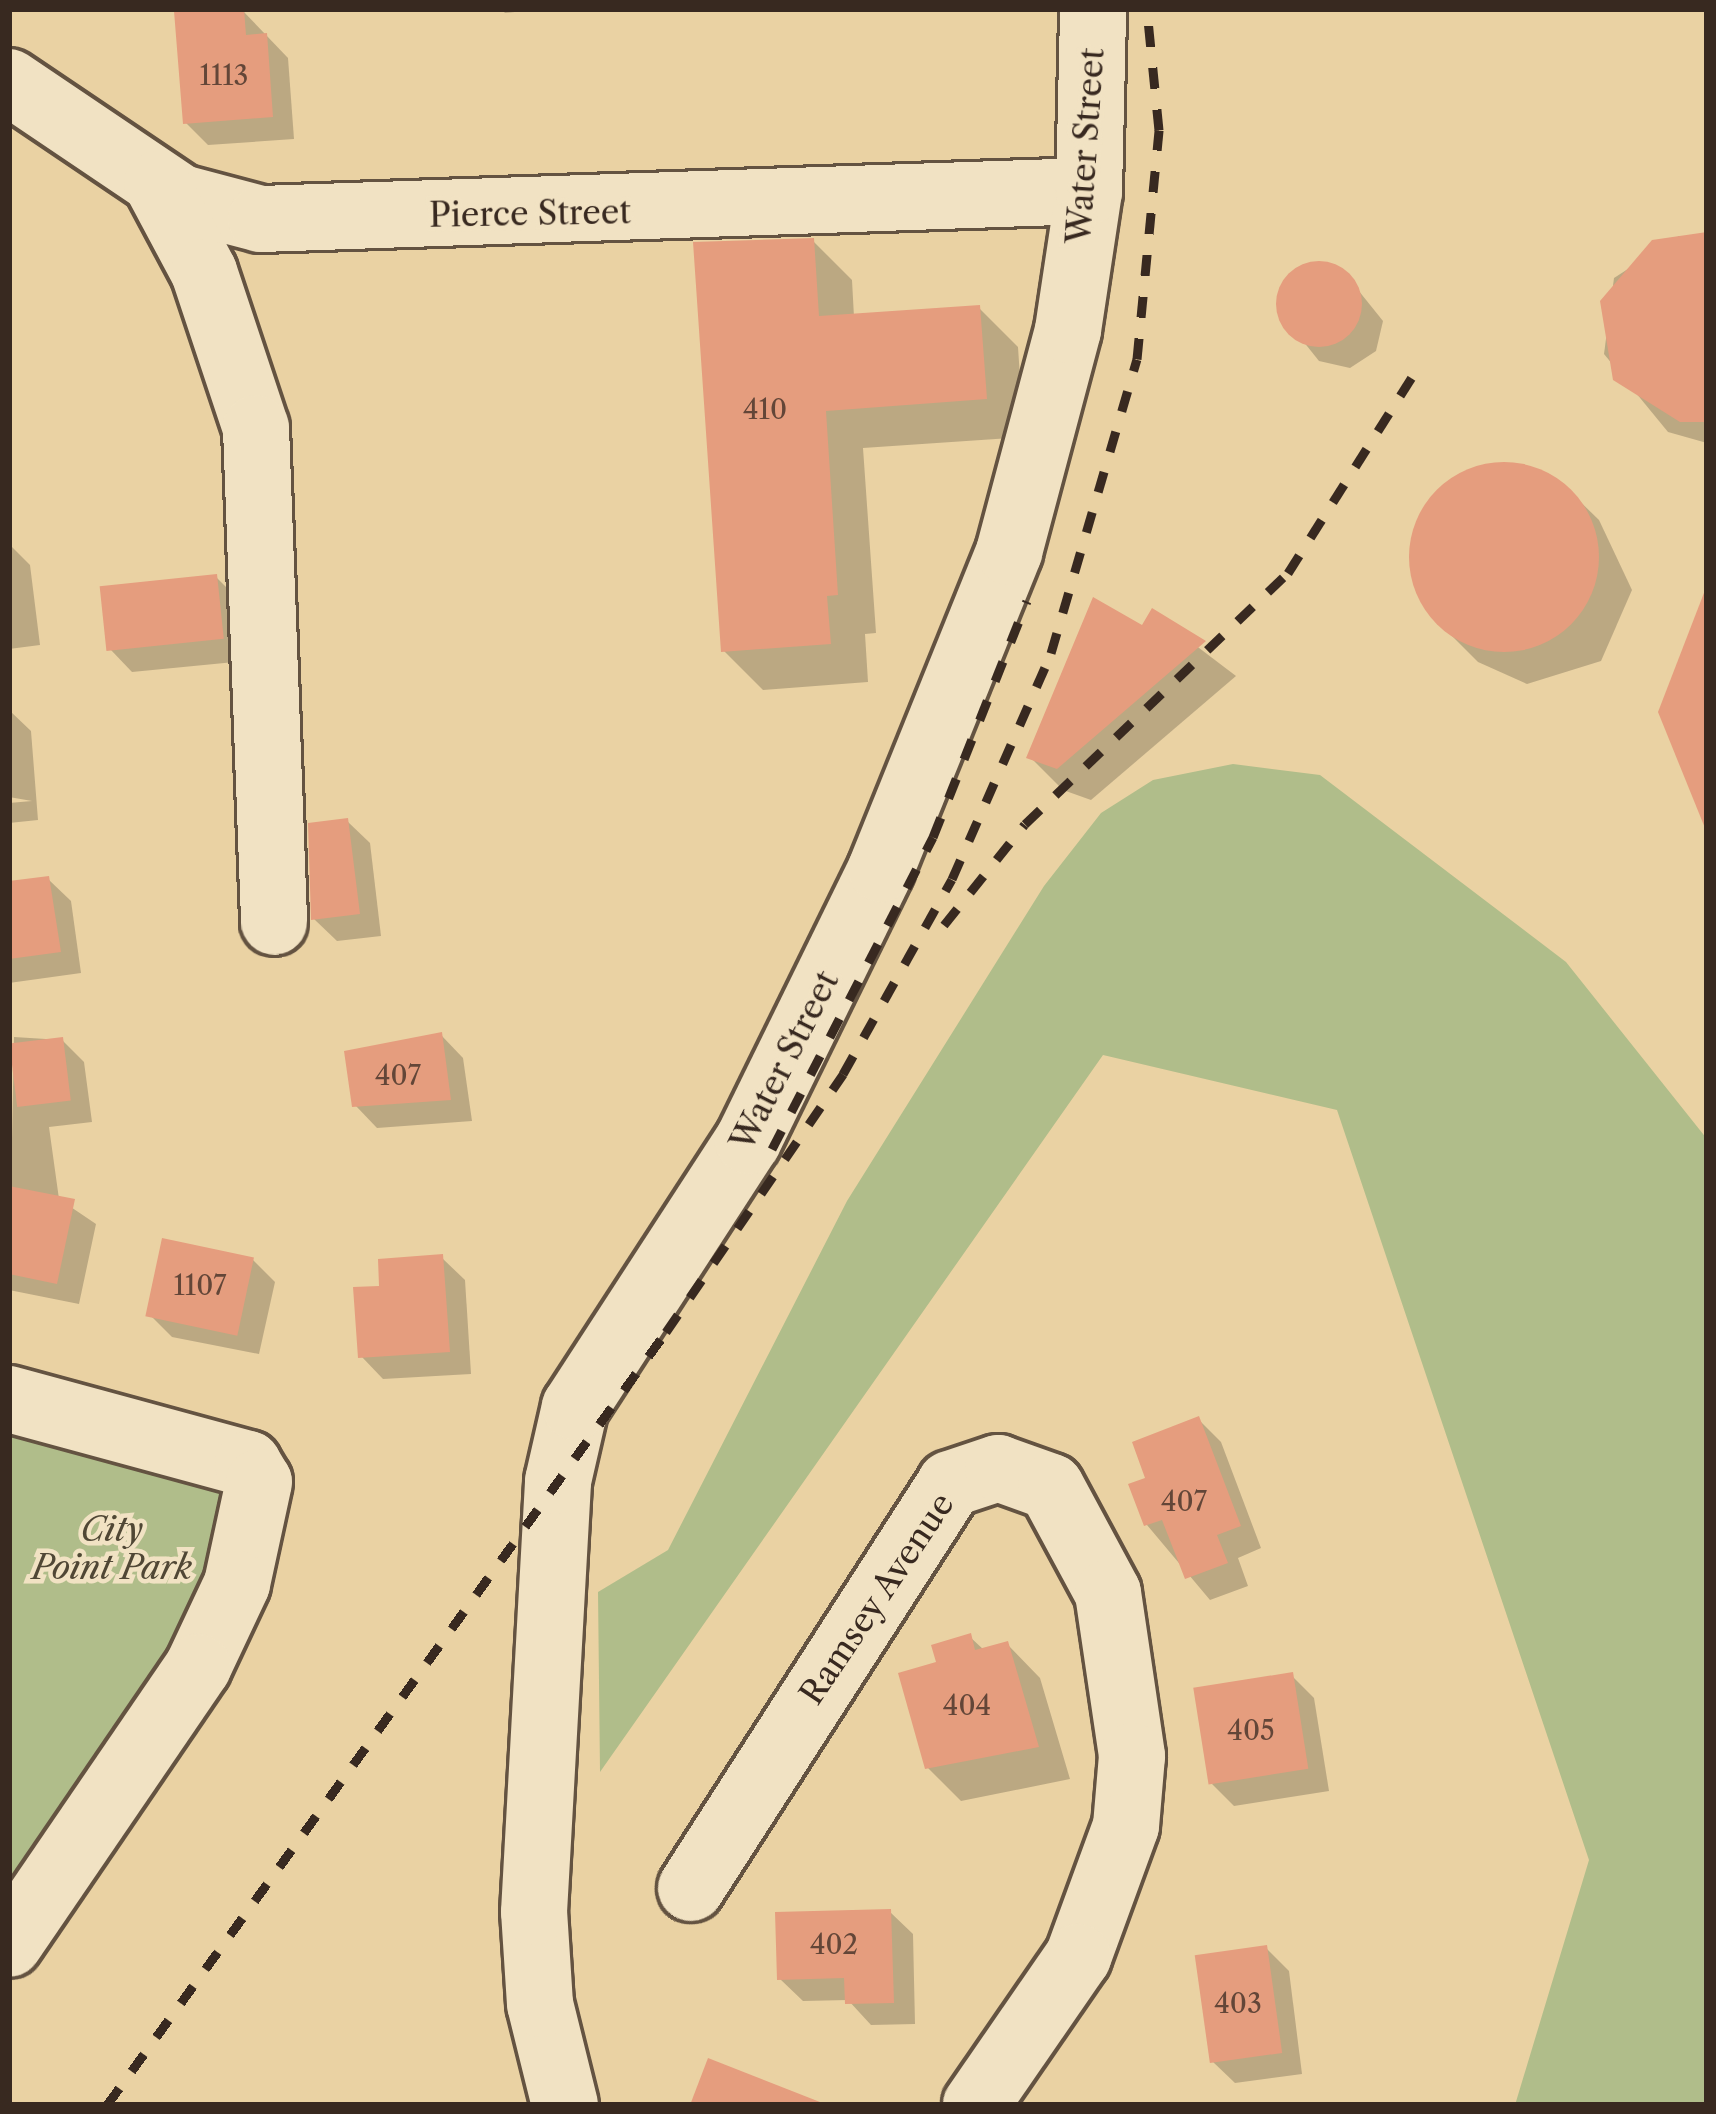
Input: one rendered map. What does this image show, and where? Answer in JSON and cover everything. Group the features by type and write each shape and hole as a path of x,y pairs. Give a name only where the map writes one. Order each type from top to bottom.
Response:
{"street":[{"name":"Water Street","path":"566,2105 540,2004 534,1912 558,1481 575,1407 748,1141 881,869 1016,530 1067,330 1089,191 1094,9"},
{"name":"Pierce Street","path":"9,82 158,184 261,219 1089,191"},
{"path":"158,184 204,272 256,428 274,922"},
{"path":"9,1399 248,1464 256,1514 198,1667 9,1944"},
{"name":"Ramsey Avenue","path":"691,1888 950,1484 998,1468 1052,1487 1108,1593 1132,1756 1126,1826 1078,1957 976,2105"}],"green space":[{"path":"1233,764 1320,775 1566,962 1707,1139 1707,2105 1515,2105 1589,1860 1337,1110 1103,1055 600,1772 598,1592 668,1550 847,1201 1044,886 1101,813 1153,780"},
{"name":"City Point Park","path":"9,1417 208,1470 237,1526 157,1685 9,1902"}],"building":[{"path":"244,9 246,35 267,33 273,117 183,124 174,11"},
{"path":"1707,232 1707,422 1680,422 1613,380 1600,301 1652,240"},
{"path":"814,238 819,316 980,305 987,399 826,411 838,595 827,596 831,644 721,652 693,242"},
{"path":"1319,261 1350,273 1362,304 1350,335 1319,347 1288,335 1276,304 1288,273"},
{"path":"1504,462 1540,469 1571,490 1592,521 1599,557 1592,593 1571,624 1540,645 1504,652 1468,645 1437,624 1416,593 1409,557 1416,521 1437,490 1468,469"},
{"path":"217,574 224,639 106,651 100,586"},
{"path":"1707,585 1707,833 1658,712"},
{"path":"1093,597 1142,625 1152,608 1206,641 1057,769 1026,758"},
{"path":"348,818 360,914 311,920 308,823"},
{"path":"49,876 61,952 9,959 9,881"},
{"path":"442,1032 451,1100 352,1107 344,1051"},
{"path":"63,1037 71,1101 17,1107 9,1044"},
{"path":"9,1186 75,1199 57,1284 9,1274"},
{"path":"162,1238 254,1258 237,1336 145,1316"},
{"path":"443,1254 450,1352 358,1358 353,1287 379,1286 378,1259"},
{"path":"1199,1416 1241,1526 1217,1535 1228,1563 1185,1579 1162,1520 1144,1526 1128,1484 1145,1478 1132,1442"},
{"path":"971,1633 975,1650 1008,1641 1039,1747 925,1769 898,1673 936,1662 931,1645"},
{"path":"1293,1672 1308,1769 1209,1785 1193,1688"},
{"path":"891,1909 894,2003 845,2004 844,1978 777,1980 775,1912"},
{"path":"1267,1945 1282,2053 1210,2063 1195,1955"},
{"path":"708,2058 820,2102 820,2105 690,2105"}],"railway":[{"path":"107,2105 666,1332 843,1074 952,879 1051,653 1137,359 1159,130 1147,9"},
{"path":"944,925 1025,824 1288,573 1417,369"},
{"path":"772,1149 933,837 1027,601"}]}
